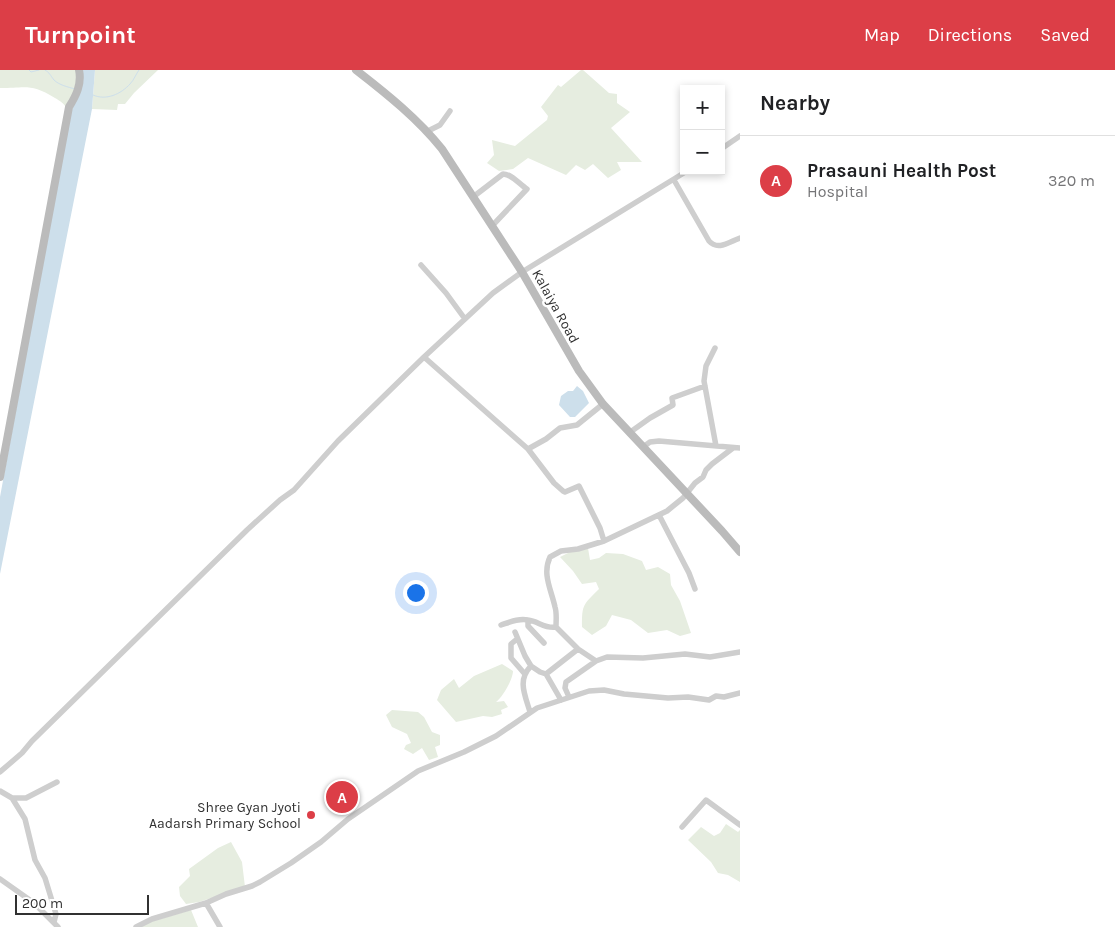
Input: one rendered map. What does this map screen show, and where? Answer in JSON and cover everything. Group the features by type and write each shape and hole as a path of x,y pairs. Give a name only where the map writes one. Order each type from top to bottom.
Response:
{"main road":[{"name":"Kalaiya Road","path":"356,70 428,131 442,149 522,272 566,350 603,404 740,552"},
{"path":"0,477 69,107 77,95 80,73"}],"street":[{"path":"428,131 440,125 450,111"},
{"path":"725,145 740,136"},
{"path":"473,197 502,174 506,174 526,189 492,226"},
{"path":"0,772 22,753 247,530 294,490 338,441 493,293 522,272 681,175"},
{"path":"674,180 713,246 718,247 740,238"},
{"path":"421,265 446,293 465,319"},
{"path":"715,348 706,366 704,381 716,446"},
{"path":"424,357 528,449 563,491 565,492 579,486 600,528 604,541"},
{"path":"629,433 673,405 672,398 705,386"},
{"path":"528,449 546,439 560,428 577,425 603,404"},
{"path":"643,448 650,442 659,440 740,448"},
{"path":"596,661 565,638 556,627 556,608 546,578 546,569 550,556 561,551 578,549 604,541 675,506 703,477 706,470 712,464 733,448"},
{"path":"659,515 685,565 695,589"},
{"path":"500,625 518,620 528,620 547,628 556,627"},
{"path":"528,620 528,626 544,643"},
{"path":"530,712 524,691 524,673 511,658 511,644 516,636 532,666 546,674 561,700"},
{"path":"546,674 578,649"},
{"path":"569,697 565,688 566,682 596,661 607,657 643,658 685,654 710,657 740,652"},
{"path":"524,673 532,666"},
{"path":"136,927 152,919 206,903 260,882 321,842 348,819 418,771 496,736 530,712 589,691 604,690 624,694 668,698 688,697 709,700 716,696 724,697 740,693"},
{"path":"12,798 26,798 57,782"},
{"path":"0,791 12,798 25,819 35,860 45,878 56,914 56,924"},
{"path":"682,828 706,800 740,825"},
{"path":"0,879 34,903 56,924"},
{"path":"206,903 220,927"}],"shaded area":[{"path":"0,70 76,70 78,81 67,109 60,101 34,88 0,88"},
{"path":"95,70 158,70 125,104 118,104 117,110 92,109"},
{"path":"581,70 609,93 617,94 617,103 630,112 611,128 642,162 617,162 621,170 608,178 593,164 585,170 576,165 566,175 528,158 513,169 499,171 487,163 494,155 492,140 515,146 547,120 548,116 541,107 558,85 561,87"},
{"path":"588,548 590,560 599,558 606,553 623,554 642,561 646,570 658,567 670,574 671,585 680,601 691,633 680,636 667,630 648,633 631,620 612,615 606,626 592,635 582,627 584,605 599,589 596,582 582,584 560,557 570,552"},
{"path":"502,664 513,671 507,688 496,702 504,701 508,707 501,710 502,714 456,722 437,700 441,690 454,679 459,688 474,676"},
{"path":"392,710 418,712 424,717 432,732 440,735 440,745 435,747 438,757 429,760 422,748 413,754 404,749 406,745 411,743 407,734 392,727 386,715"},
{"path":"726,824 738,832 740,830 740,882 728,875 718,873 711,862 688,840 701,827 714,836 720,833"},
{"path":"231,842 242,862 245,887 199,902 186,904 180,896 179,887 190,876 189,869 218,848"},
{"path":"191,910 198,927 141,927 150,922"}],"water":[{"path":"82,70 95,70 92,109 0,574 0,497 68,126"},
{"path":"577,386 583,391 589,403 575,417 570,417 559,405 561,396 568,391 573,391"}],"waterway":[{"path":"29,70 31,72 39,70"},
{"path":"45,70 58,83 75,89"},
{"path":"93,95 98,97 113,96 130,84 139,70"}],"place":[{"name":"Prasauni Health Post","path":"342,797"},
{"name":"Shree Gyan Jyoti Aadarsh Primary School","path":"311,815"}]}
